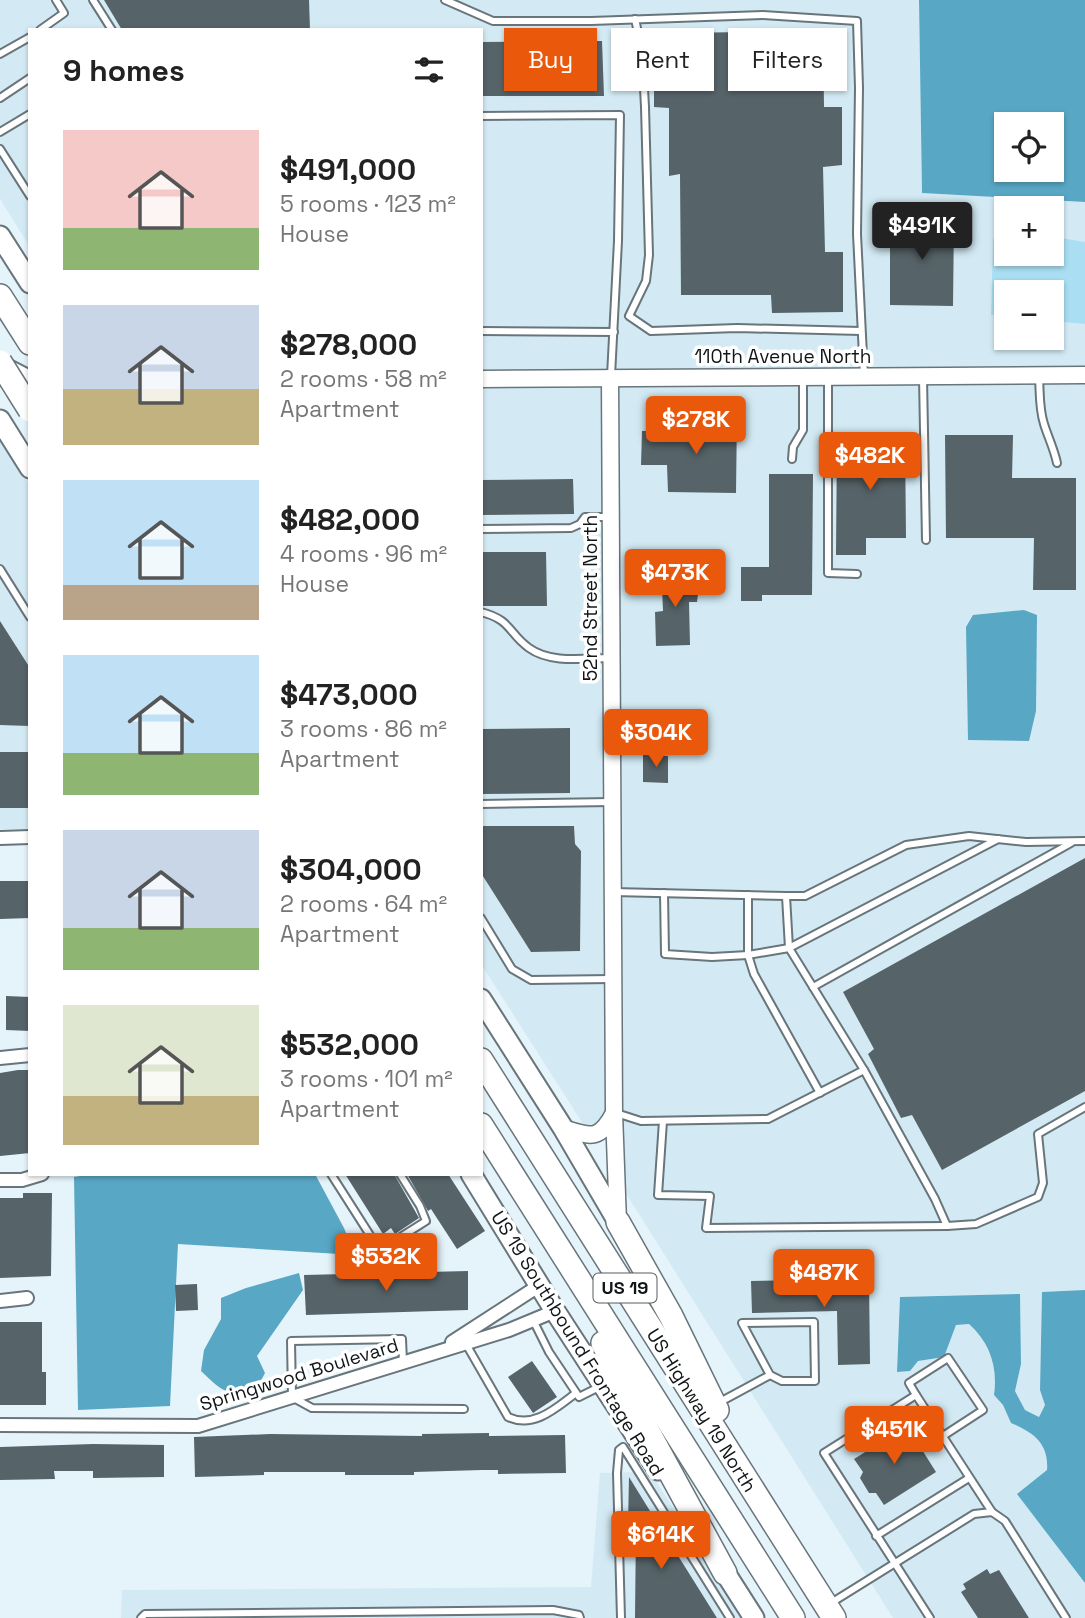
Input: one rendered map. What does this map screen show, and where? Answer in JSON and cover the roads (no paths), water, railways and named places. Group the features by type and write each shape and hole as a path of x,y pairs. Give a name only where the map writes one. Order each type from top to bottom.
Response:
{"highway":[{"path":"0,296 28,341"},
{"path":"0,364 28,407"},
{"name":"US Highway 19 North","path":"483,1063 830,1612"},
{"name":"US Highway 19 North","path":"483,1128 793,1618"},
{"path":"618,1222 671,1316 770,1517"},
{"path":"548,1230 722,1580"}],"main road":[{"path":"0,236 28,280"},
{"path":"0,364 28,382"},
{"path":"0,420 28,465"},
{"path":"483,1002 563,1128 618,1222"},
{"name":"US 19 Southbound Frontage Road","path":"472,1176 722,1580 754,1618"}],"street":[{"name":"110th Avenue North","path":"483,379 1085,375"},
{"name":"52nd Street North","path":"610,378 614,1113 618,1222"},
{"path":"0,385 28,383"},
{"path":"0,838 28,837"},
{"path":"0,1058 28,1055"},
{"path":"563,1128 584,1135 596,1135 605,1129 614,1113"},
{"path":"0,1180 22,1180 35,1176"},
{"name":"Springwood Boulevard","path":"440,1350 540,1285"},
{"path":"0,1301 27,1298"},
{"name":"Springwood Boulevard","path":"0,1425 198,1426 555,1311"}],"lane":[{"path":"43,28 64,13 56,0"},
{"path":"93,0 109,28"},
{"path":"446,0 494,21 763,15 857,21 859,88 856,234 864,376"},
{"path":"635,19 642,51 649,255 646,281 629,316 651,331 737,328 862,331"},
{"path":"0,54 28,38"},
{"path":"0,98 28,79"},
{"path":"0,132 28,115"},
{"path":"483,116 620,115 614,332 610,378"},
{"path":"0,149 28,193"},
{"path":"483,331 614,332"},
{"path":"1039,375 1040,406 1057,463"},
{"path":"923,376 926,540"},
{"path":"792,459 793,447 803,430 803,377"},
{"path":"828,377 828,573 857,574"},
{"path":"483,529 571,528 580,524 585,517 611,517"},
{"path":"0,569 28,614"},
{"path":"483,613 499,617 527,647 542,655 570,659 612,658"},
{"path":"483,804 612,802"},
{"path":"613,892 805,896 906,845 969,836 1026,842 1085,841"},
{"path":"664,893 665,954 712,957 748,955 789,948 998,839"},
{"path":"813,987 1073,841"},
{"path":"748,895 748,955 754,974 820,1093"},
{"path":"786,896 789,948 864,1070 947,1226"},
{"path":"483,921 512,969 531,980 613,979"},
{"path":"614,1113 641,1121 768,1119 864,1070"},
{"path":"663,1121 659,1195 710,1196 706,1228 947,1226 975,1224 1038,1197 1043,1183 1038,1133 1085,1107"},
{"path":"332,1176 375,1243 391,1243 426,1221 401,1176"},
{"path":"533,1320 549,1352 579,1397 603,1385"},
{"path":"814,1322 815,1381 782,1381 770,1375 742,1323 814,1322"},
{"path":"403,1362 402,1339 291,1341 292,1396 312,1408 464,1409"},
{"path":"465,1342 508,1417 519,1422 536,1420 576,1393"},
{"path":"943,1436 983,1410 948,1358 909,1383 992,1513 1005,1521 1066,1618"},
{"path":"715,1405 770,1375"},
{"path":"916,1395 824,1453 930,1618"},
{"path":"621,1618 617,1473 619,1450 624,1447 722,1580 730,1618"},
{"path":"876,1536 970,1478"},
{"path":"830,1612 895,1564 974,1514 992,1513"},
{"path":"141,1618 145,1614 554,1610 579,1615 580,1618"}]}
